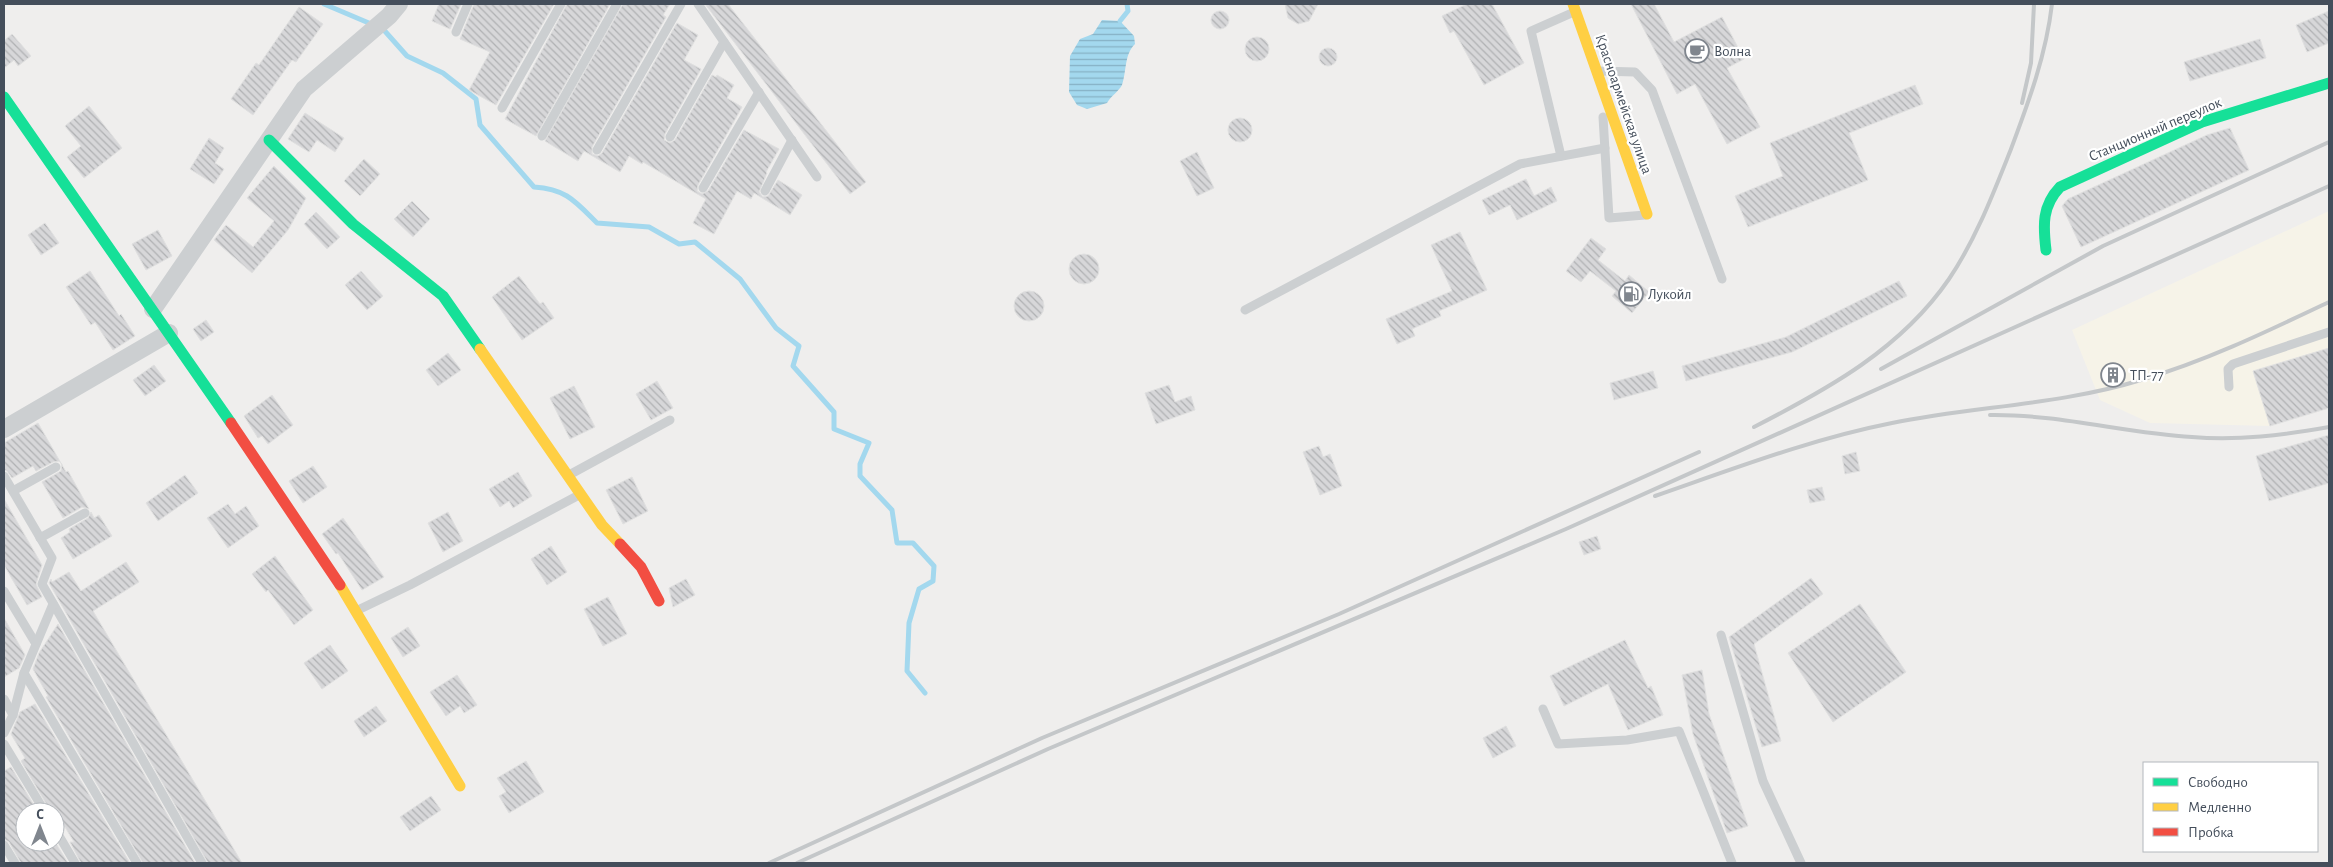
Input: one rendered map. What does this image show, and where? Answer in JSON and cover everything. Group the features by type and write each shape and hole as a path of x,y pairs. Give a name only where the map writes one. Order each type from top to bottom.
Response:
{"street":[{"path":"152,309 304,89 378,26 399,4"},
{"name":"Красноармейская улица","path":"1575,7 1647,214"},
{"name":"Станционный переулок","path":"2046,250 2042,220 2044,208 2053,193 2060,188 2202,122 2329,83"},
{"path":"4,97 169,333 332,573 460,786"},
{"path":"269,140 353,224 443,296 602,525 641,567 659,601"},
{"path":"4,429 169,333"}],"lane":[{"path":"456,32 468,4"},
{"path":"502,108 561,4"},
{"path":"542,136 617,4"},
{"path":"597,150 681,4"},
{"path":"698,4 817,177"},
{"path":"1561,156 1531,31 1575,7"},
{"path":"670,137 724,42"},
{"path":"1647,214 1610,218 1598,75 1635,72 1652,90 1722,279"},
{"path":"703,188 759,92"},
{"path":"765,191 792,140"},
{"path":"1245,310 1520,164 1605,148"},
{"path":"2230,387 2228,368 2233,364 2329,332"},
{"path":"568,475 670,420"},
{"path":"13,492 56,467"},
{"path":"4,476 52,558 42,584 202,863"},
{"path":"355,611 410,585 581,494"},
{"path":"40,538 85,513"},
{"path":"4,591 36,644"},
{"path":"4,733 13,715 24,672 53,604"},
{"path":"1721,635 1763,781 1801,863"},
{"path":"24,672 137,863"},
{"path":"4,699 13,715"},
{"path":"1543,709 1558,744 1627,740 1679,731 1732,863"},
{"path":"4,744 39,802"},
{"path":"4,845 15,863"},
{"path":"65,846 75,863"}],"shaded area":[{"path":"2329,211 2329,408 2270,426 2150,423 2100,400 2072,330"}],"water":[{"path":"1102,20 1120,21 1134,36 1135,44 1127,58 1121,87 1107,103 1087,109 1077,105 1069,92 1070,56 1080,39 1093,34"}],"building":[{"path":"439,4 461,4 450,29 432,21"},
{"path":"474,4 554,4 496,105 469,90 490,52 460,39"},
{"path":"567,4 610,4 536,136 505,119"},
{"path":"623,4 670,4 663,15 666,17 592,147 592,154 598,156 602,153 677,23 698,35 684,60 701,69 665,134 664,140 670,143 675,140 712,75 716,77 717,75 734,85 727,98 742,107 698,185 697,191 702,194 708,191 744,130 779,149 766,172 759,192 763,197 768,196 778,180 802,195 790,215 754,193 751,199 737,191 714,234 693,223 706,199 643,162 642,164 629,156 620,172 584,151 578,161 545,141"},
{"path":"705,4 728,4 866,182 850,194"},
{"path":"1285,4 1318,4 1309,21 1298,24 1288,18"},
{"path":"1467,4 1492,4 1524,63 1484,85 1454,31 1450,33 1442,16"},
{"name":"Волна","path":"1631,4 1654,4 1674,42 1722,17 1744,59 1727,68 1760,127 1727,144 1695,84 1677,94"},
{"path":"299,7 323,24 296,62 292,60 253,115 231,99 256,63 259,65"},
{"path":"1216,11 1224,11 1229,16 1227,27 1216,29 1211,24 1211,16"},
{"path":"2329,11 2329,43 2307,52 2296,25"},
{"path":"12,34 31,56 18,66 14,60 4,68 4,41"},
{"path":"1257,37 1265,41 1269,49 1265,57 1257,61 1249,57 1245,49 1249,41"},
{"path":"2260,39 2266,58 2190,81 2184,62"},
{"path":"1324,48 1332,48 1337,53 1335,64 1324,66 1319,61 1319,53"},
{"path":"1915,85 1923,104 1849,133 1868,180 1748,227 1735,196 1783,176 1770,143"},
{"path":"89,106 122,148 84,178 67,157 81,146 65,126"},
{"path":"305,113 344,138 335,152 317,140 309,152 288,139"},
{"path":"1240,118 1248,122 1252,130 1248,138 1240,142 1232,138 1228,130 1232,122"},
{"path":"2230,128 2249,170 2081,247 2062,206 2068,199 2207,135"},
{"path":"209,138 224,148 215,163 224,169 214,184 190,169"},
{"path":"1197,152 1214,188 1197,196 1180,161"},
{"path":"364,159 380,174 360,196 344,181"},
{"path":"274,166 306,198 288,230 252,273 214,240 226,225 253,247 274,221 247,198"},
{"path":"1526,179 1534,196 1551,187 1557,201 1517,220 1510,205 1489,215 1482,200"},
{"path":"412,201 430,219 413,237 394,219"},
{"path":"316,212 340,237 327,249 304,224"},
{"path":"45,223 59,243 41,255 28,235"},
{"path":"158,230 172,256 146,270 132,244"},
{"path":"1460,232 1487,290 1439,311 1441,316 1412,329 1415,336 1397,344 1386,319 1452,291 1431,245"},
{"path":"1591,238 1606,249 1598,260 1625,281 1629,275 1649,292 1632,313 1612,296 1616,291 1590,271 1581,282 1566,271"},
{"path":"1084,254 1095,258 1099,269 1095,280 1084,284 1073,280 1069,269 1073,258"},
{"path":"90,271 119,316 121,314 135,336 113,350 95,322 91,325 66,287"},
{"path":"361,271 383,296 367,310 345,285"},
{"path":"519,276 540,304 543,302 554,318 522,340 492,297"},
{"path":"1899,281 1907,296 1792,352 1686,381 1682,366 1786,337"},
{"path":"1029,291 1040,295 1044,306 1040,317 1029,321 1018,317 1014,306 1018,295"},
{"path":"206,320 214,332 201,341 193,329"},
{"path":"2329,348 2329,408 2270,426 2253,371"},
{"path":"448,353 461,370 438,386 426,370"},
{"path":"154,365 166,381 145,396 133,380"},
{"path":"1653,371 1658,388 1614,400 1610,383"},
{"path":"657,381 673,408 651,420 636,394"},
{"path":"1169,385 1175,402 1191,396 1195,410 1156,424 1145,393"},
{"path":"574,386 595,427 570,439 550,398"},
{"path":"272,395 293,425 268,444 262,436 258,438 244,416"},
{"path":"38,423 61,463 59,461 53,462 36,471 33,466 12,478 4,470 4,443"},
{"path":"2329,435 2329,483 2269,501 2256,456"},
{"path":"1319,446 1323,457 1330,454 1342,486 1320,495 1303,452"},
{"path":"1856,452 1860,471 1845,474 1842,456"},
{"path":"62,465 66,472 68,471 89,509 82,507 63,518 42,482 61,471"},
{"path":"313,466 327,487 303,503 289,481"},
{"path":"518,472 532,496 513,508 509,501 500,507 489,489"},
{"path":"185,475 198,493 158,521 146,503"},
{"path":"632,477 648,511 623,524 606,490"},
{"path":"1822,487 1825,500 1810,503 1807,490"},
{"path":"4,499 42,565 36,584 42,597 27,605 4,565"},
{"path":"228,504 235,514 246,506 259,526 228,548 207,518"},
{"path":"91,512 94,518 99,515 112,536 73,559 61,538 70,532 69,529 88,518"},
{"path":"448,512 463,541 443,552 428,523"},
{"path":"343,518 384,577 362,590 338,553 336,554 322,534"},
{"path":"1597,536 1601,549 1584,555 1579,542"},
{"path":"551,546 567,572 547,585 531,559"},
{"path":"275,556 313,610 294,625 268,590 266,592 252,574"},
{"path":"126,562 139,582 93,611 242,863 208,863 49,583 51,579 52,582 69,572 81,591"},
{"path":"1811,578 1823,594 1754,644 1781,741 1762,747 1729,637"},
{"path":"686,579 695,595 673,607 669,588"},
{"path":"608,597 627,634 603,646 584,609"},
{"path":"1860,604 1906,672 1833,722 1788,653"},
{"path":"4,618 25,655 19,668 4,677"},
{"path":"58,624 195,863 143,863 46,697 48,696 33,669 39,653"},
{"path":"408,627 420,646 403,657 391,638"},
{"path":"1625,640 1648,688 1651,686 1663,715 1628,730 1608,684 1564,706 1550,676"},
{"path":"330,645 348,671 322,689 304,663"},
{"path":"1702,670 1709,714 1748,826 1727,833 1693,734 1682,675"},
{"path":"457,675 477,705 464,713 460,706 446,716 430,692"},
{"path":"35,704 130,863 81,863 70,842 74,842 65,827 65,802 45,802 21,761 25,758 11,734 20,712"},
{"path":"376,706 387,721 364,737 354,721"},
{"path":"1506,726 1516,746 1493,758 1483,738"},
{"path":"526,761 544,792 509,813 499,796 506,792 497,778"},
{"path":"11,767 32,802 15,802 15,852 61,852 68,863 21,863 9,842 4,839 4,771"},
{"path":"431,796 441,810 410,831 400,817"}],"waterway":[{"path":"324,4 383,29 407,56 443,73 476,99 480,125 534,187 562,193 576,202 597,223 649,227 679,244 695,242 740,279 776,328 799,346 793,366 834,412 834,429 869,443 860,464 860,476 892,510 897,543 913,543 934,566 933,581 919,589 909,623 907,671 925,693"},
{"path":"1120,21 1128,11 1127,4"}],"railway":[{"path":"2022,103 2031,63 2034,4"},
{"path":"1754,427 1836,382 1886,347 1930,304 1949,279 1976,232 2011,149 2041,60 2052,4"},
{"path":"1881,369 2103,246 2329,142"},
{"path":"797,863 1048,749 1566,529 2329,186"},
{"path":"1655,496 1772,455 1832,437 1923,417 2080,395 2141,380 2213,355 2329,302"},
{"path":"1990,415 2041,417 2142,432 2209,438 2261,436 2329,427"},
{"path":"769,863 1042,738 1339,614 1699,452"}],"traffic: fast":[{"path":"2046,250 2045,216 2050,201 2060,187 2202,122 2329,83"},
{"path":"4,97 231,423"},
{"path":"269,140 353,224 443,296 480,349"}],"traffic: slow":[{"path":"1573,4 1647,214"},
{"path":"480,349 602,525 620,544"},
{"path":"340,585 460,786"}],"traffic: jam":[{"path":"231,423 340,585"},
{"path":"620,544 641,567 659,601"}],"place":[{"name":"Волна","path":"1697,51"},
{"name":"Лукойл","path":"1631,294"},
{"name":"ТП-77","path":"2113,375"}]}
